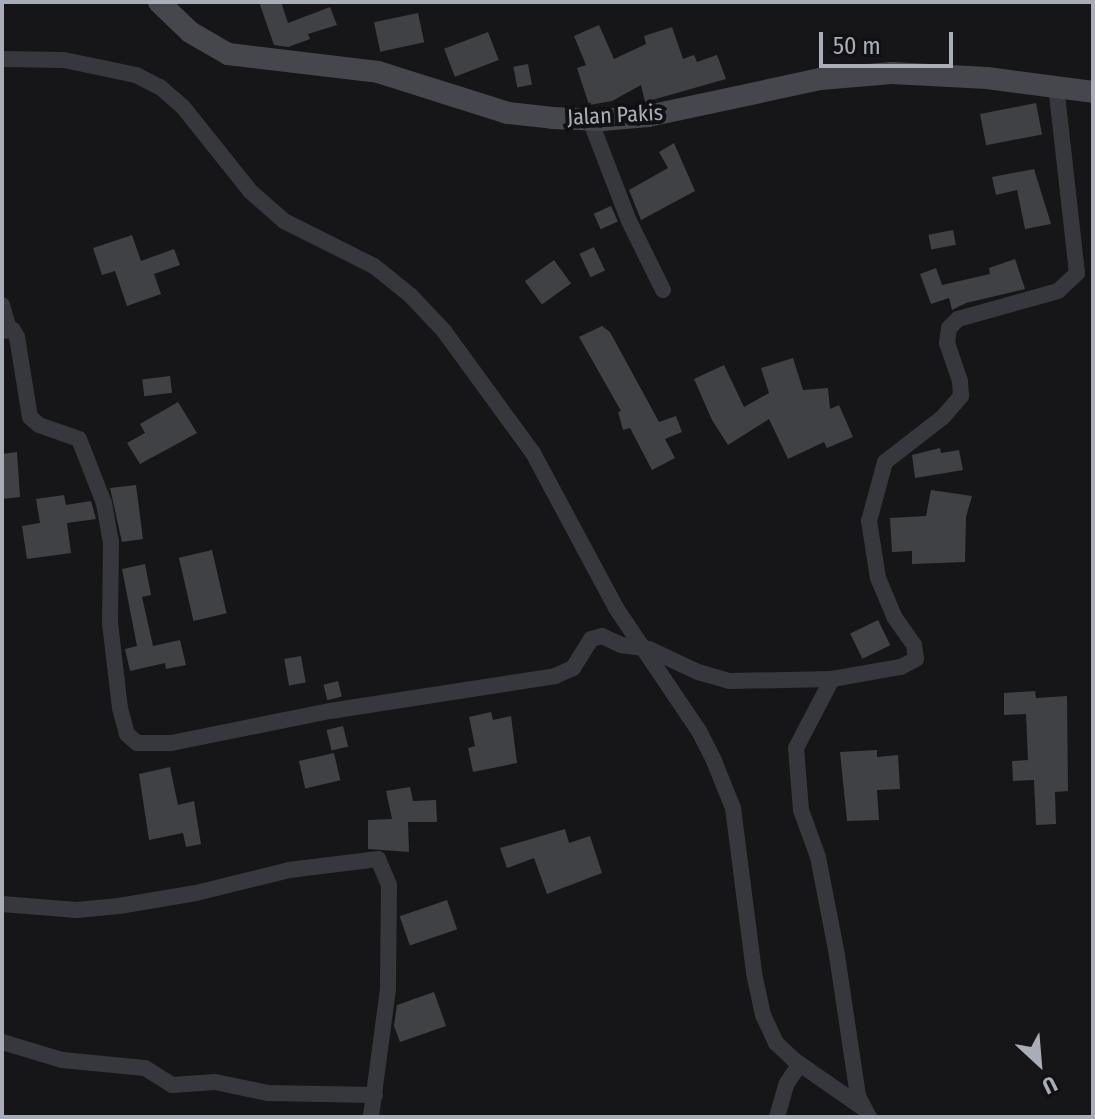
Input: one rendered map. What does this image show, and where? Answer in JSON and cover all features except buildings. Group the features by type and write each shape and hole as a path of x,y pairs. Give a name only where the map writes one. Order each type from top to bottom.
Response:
{"street":[{"name":"Jalan Pakis","path":"159,2 198,38 228,54 355,68 419,83 508,113 590,120 648,116 820,79 892,73 1056,85 1093,92"},
{"path":"2,59 64,60 136,75 160,87 183,107 250,191 284,221 374,266 410,295 444,331 533,453 616,608 699,731 733,808 754,973 763,1015 776,1043 866,1112"},
{"path":"2,305 6,330 17,337 30,417 39,425 79,439 104,503 111,541 110,623 120,708 127,734 137,743 171,743 330,711 555,676 573,668 588,643 596,637 643,647 730,681 760,683 832,679 901,667 916,659 914,645 894,616 878,578 869,521 885,462 943,417 961,396 960,381 947,343 949,328 958,319 1058,291 1077,273 1056,85"},
{"path":"590,120 634,233 663,290"},
{"path":"832,679 796,748 796,778 837,955 857,1087 866,1112"},
{"path":"2,904 77,910 119,906 196,893 289,870 378,859 389,885 388,989 371,1117"},
{"path":"2,1042 62,1060 145,1068 172,1085 215,1082 268,1093 375,1095"},
{"path":"777,1117 787,1083 800,1064"}]}
